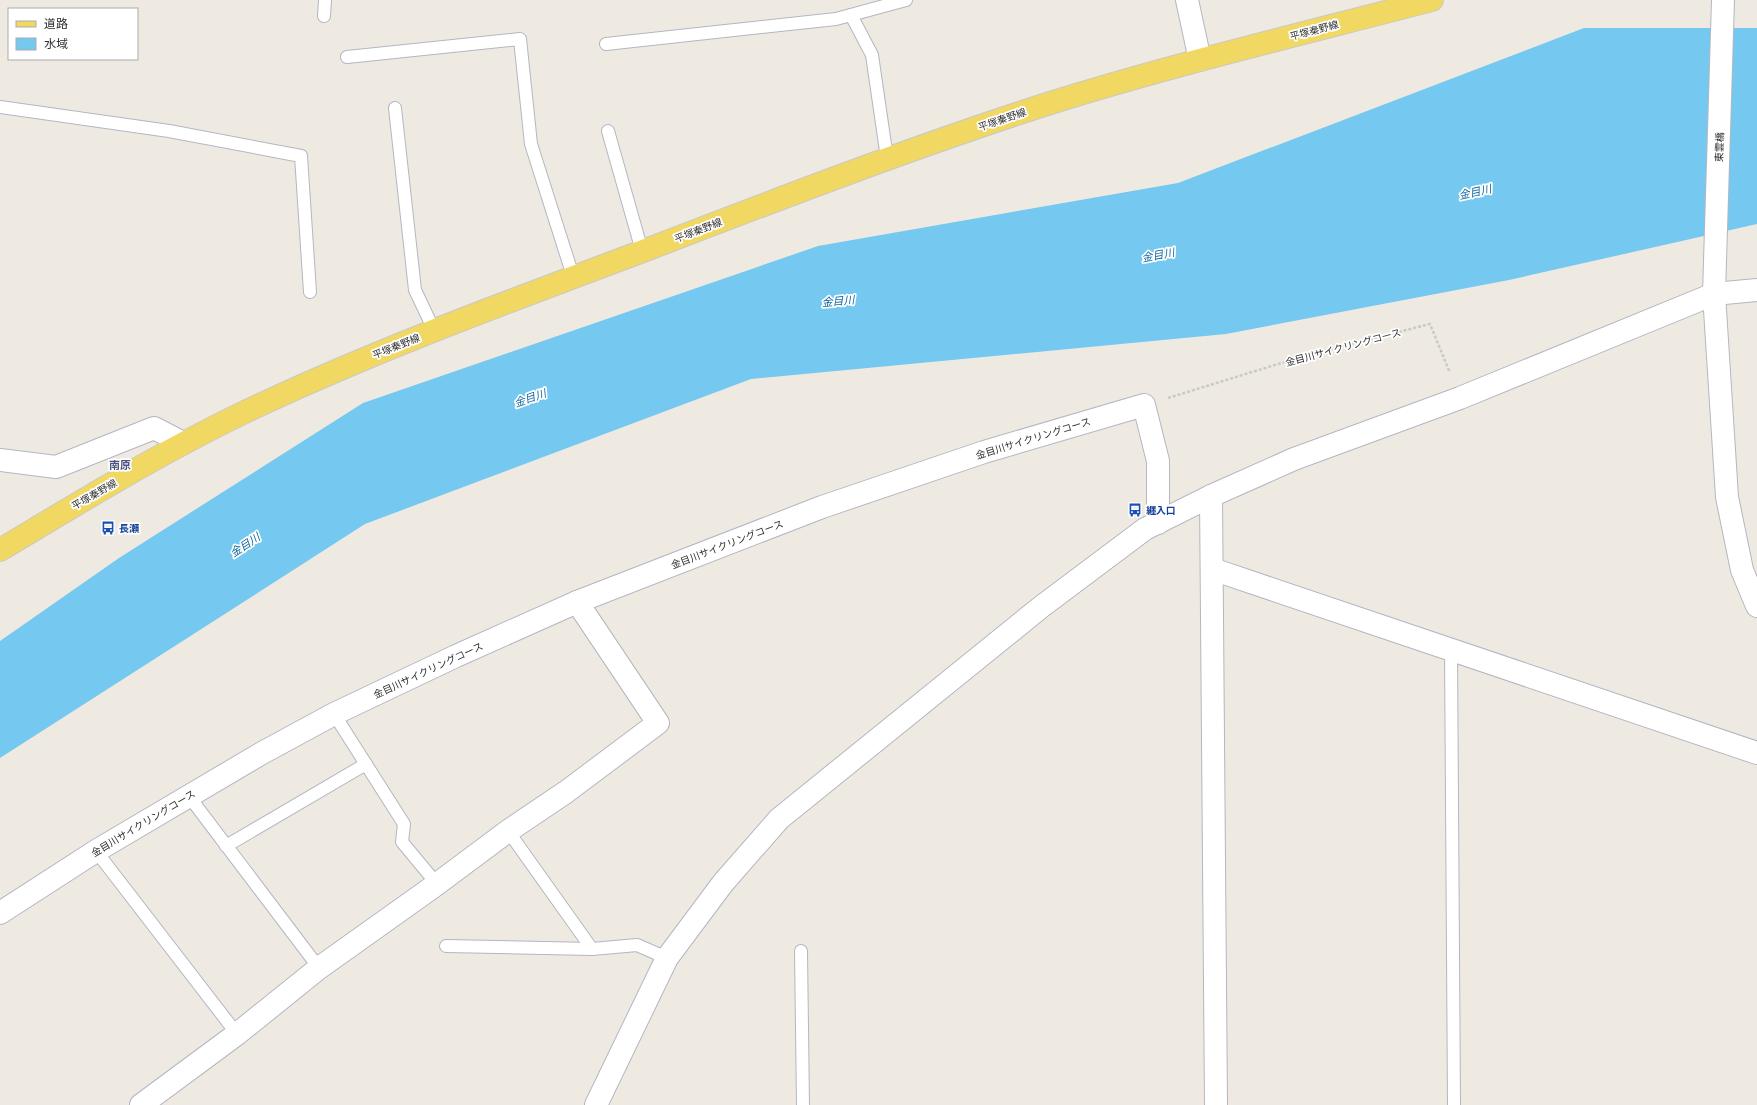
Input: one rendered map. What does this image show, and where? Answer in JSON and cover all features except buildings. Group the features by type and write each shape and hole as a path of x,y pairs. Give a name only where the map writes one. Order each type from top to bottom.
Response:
{"main road":[{"name":"平塚秦野線","path":"0,550 183,443 248,410 324,376 434,330 574,276 887,158 1046,105 1200,60 1432,0"}],"street":[{"path":"1187,0 1200,60"},
{"name":"東雲橋","path":"1724,5 1715,289 1726,497 1742,570 1757,606"},
{"path":"596,1105 667,958 723,883 779,819 1041,607 1145,529 1211,496 1294,460 1460,398 1715,289 1757,290"},
{"path":"1144,405 1158,461 1158,523"},
{"name":"金目川サイクリングコース","path":"0,913 96,851 188,795 334,714 456,656 577,602 822,507 984,452 1144,405"},
{"path":"0,460 56,467 154,428 183,443"},
{"path":"1211,496 1216,1105"},
{"path":"1212,569 1757,753"},
{"path":"141,1105 237,1034 319,968 437,884 508,831 566,792 658,723 577,602"}],"lane":[{"path":"324,16 325,0"},
{"path":"606,44 836,19 906,0"},
{"path":"852,15 872,55 887,158"},
{"path":"347,57 520,39 531,144 574,276"},
{"path":"0,107 169,130 301,156 310,292"},
{"path":"395,108 415,290 434,330"},
{"path":"608,130 642,251"},
{"path":"1450,650 1454,1105"},
{"path":"334,714 404,824 402,842 437,884"},
{"path":"226,846 366,764"},
{"path":"188,795 319,968"},
{"path":"508,831 592,949"},
{"path":"96,851 237,1034"},
{"path":"446,946 592,949 637,945 667,958"},
{"path":"801,951 803,1105"}],"path":[{"name":"金目川サイクリングコース","path":"1144,405 1304,356 1430,324 1460,398"}],"water":[{"name":"金目川","path":"1584,28 1757,28 1757,224 1509,280 1226,334 751,379 365,524 0,758 0,641 119,558 363,403 818,246 1178,183"}],"place":[{"name":"纒入口","path":"1135,510"},
{"name":"長瀬","path":"108,528"}],"district":[{"name":"南原","path":"120,465"}]}
